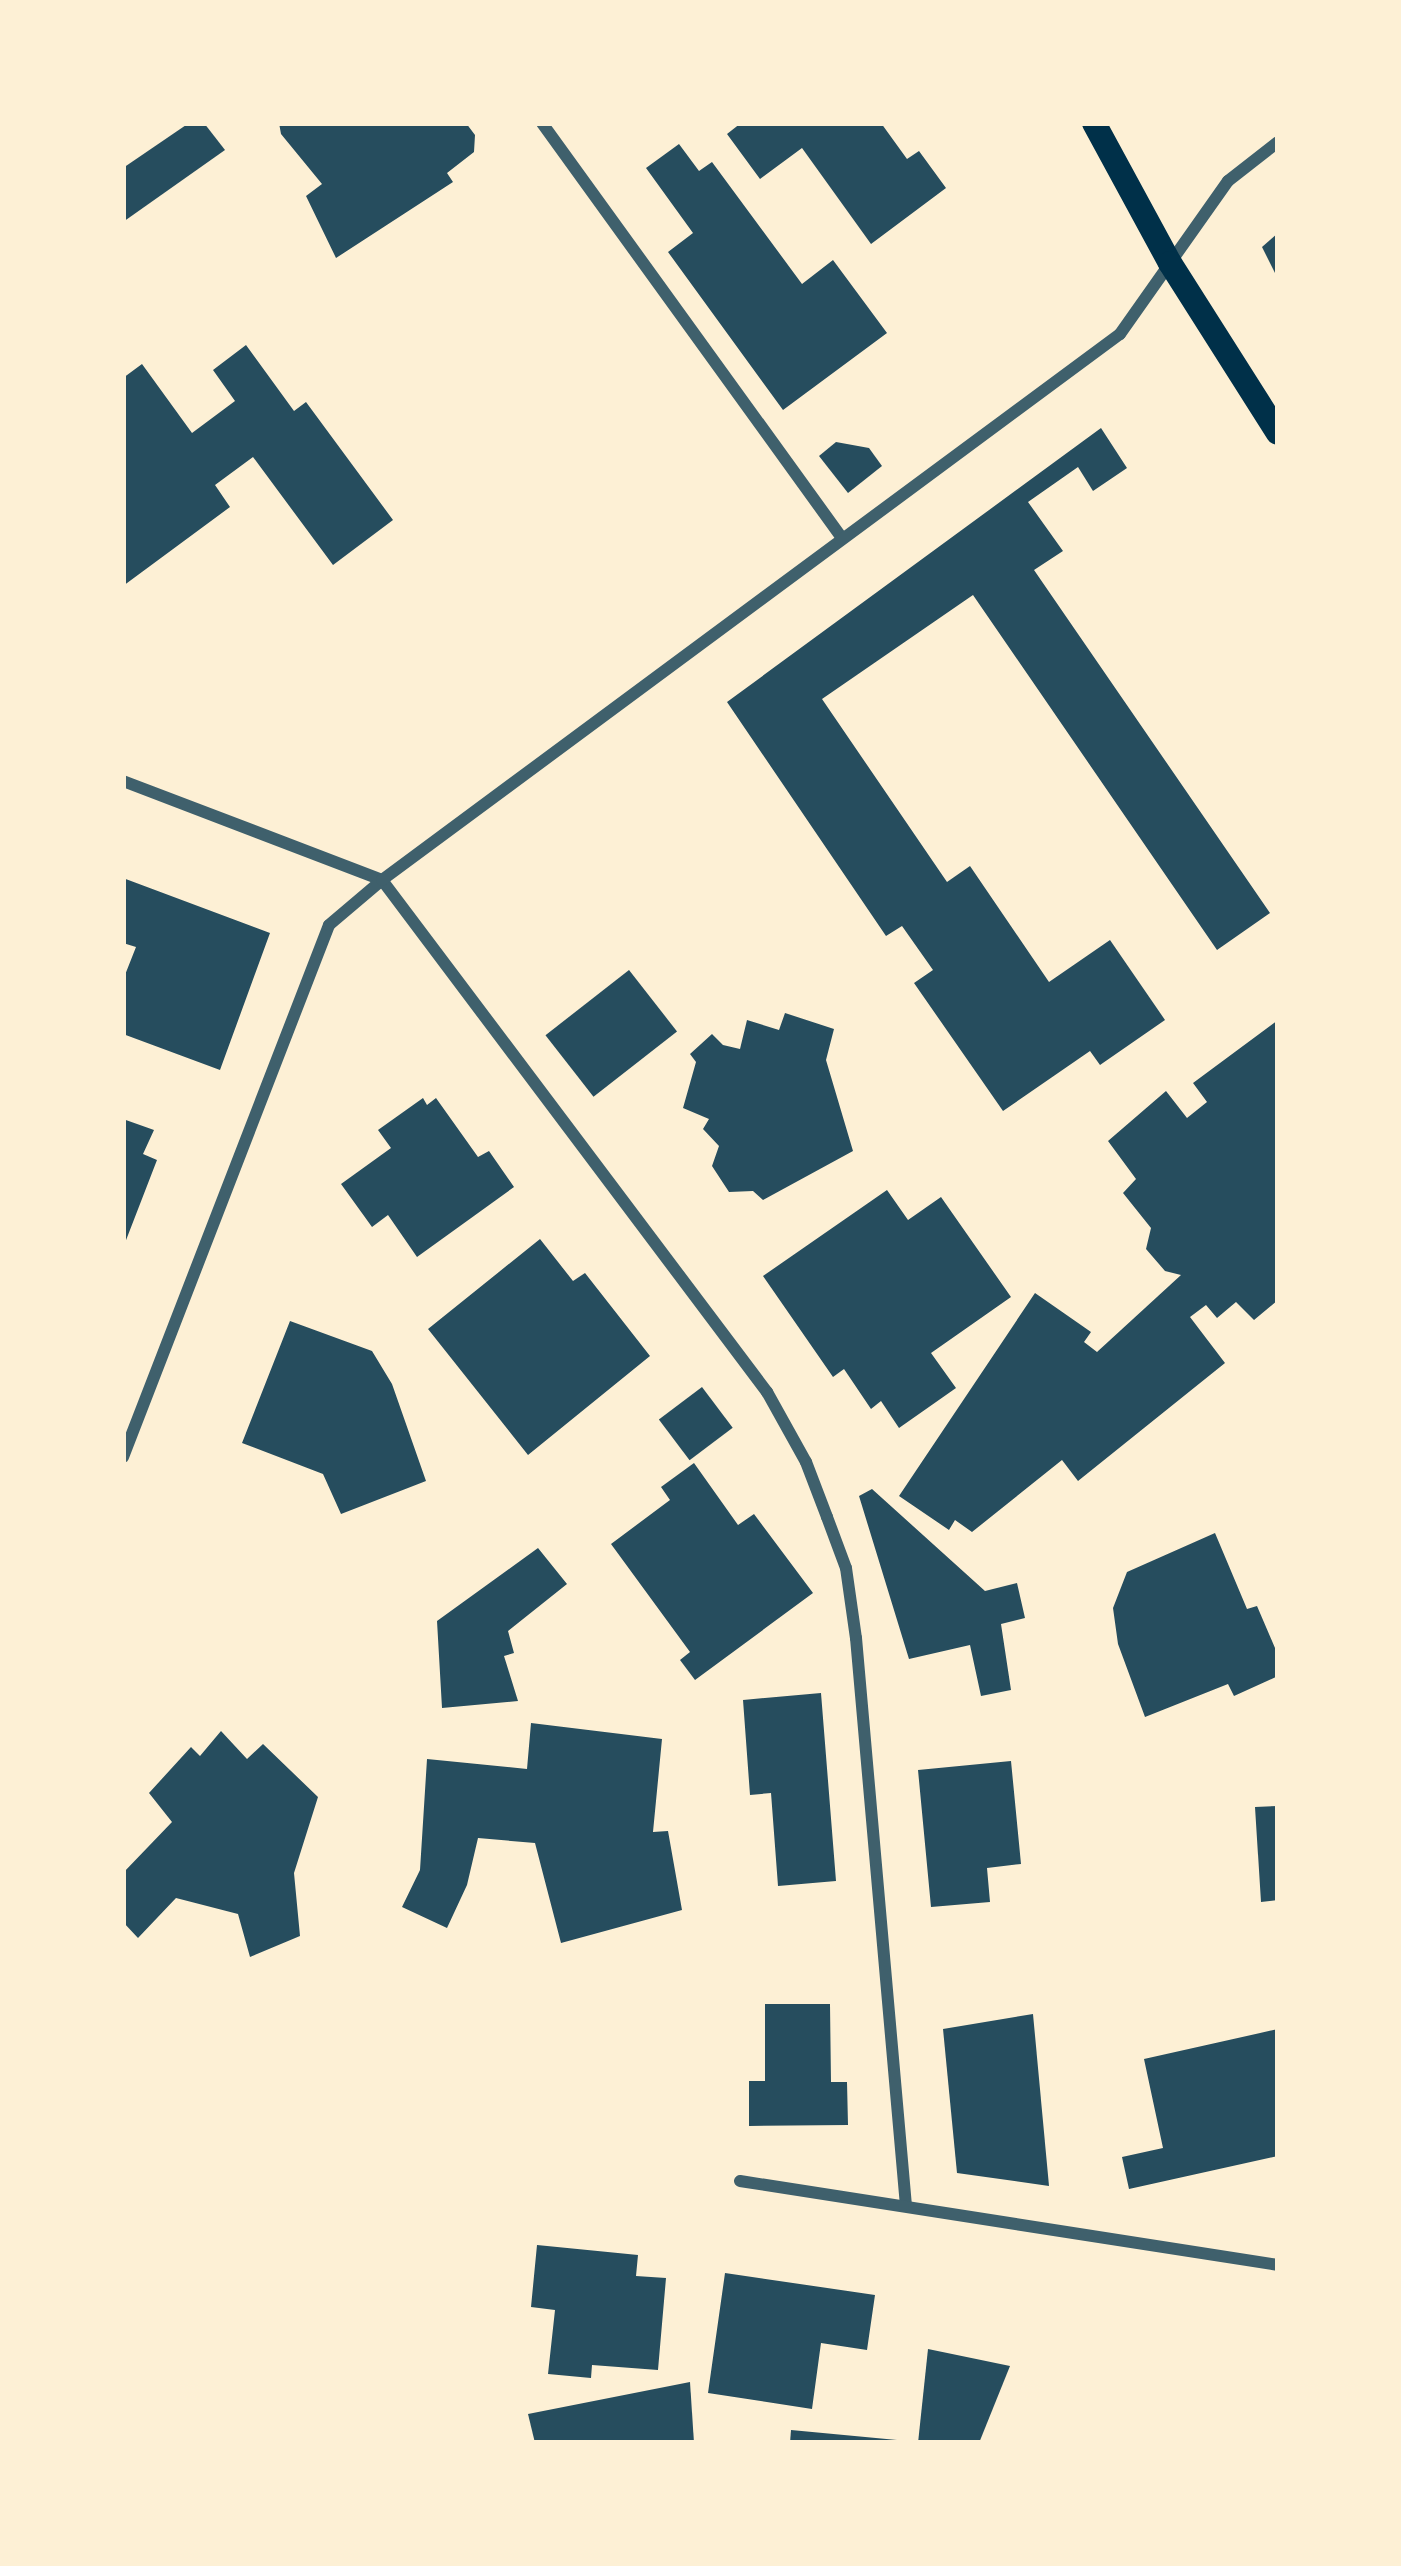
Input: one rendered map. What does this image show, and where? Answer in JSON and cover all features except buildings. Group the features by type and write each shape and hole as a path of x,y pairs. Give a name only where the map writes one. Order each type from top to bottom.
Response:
{"main road":[{"path":"1094,123 1170,262 1278,433"}],"street":[{"path":"542,123 842,538"},
{"path":"123,1457 329,926 382,880 1120,334 1228,181 1278,142"},
{"path":"123,781 382,880 767,1392 813,1480 846,1568 906,2206"},
{"path":"740,2181 1278,2265"}]}
